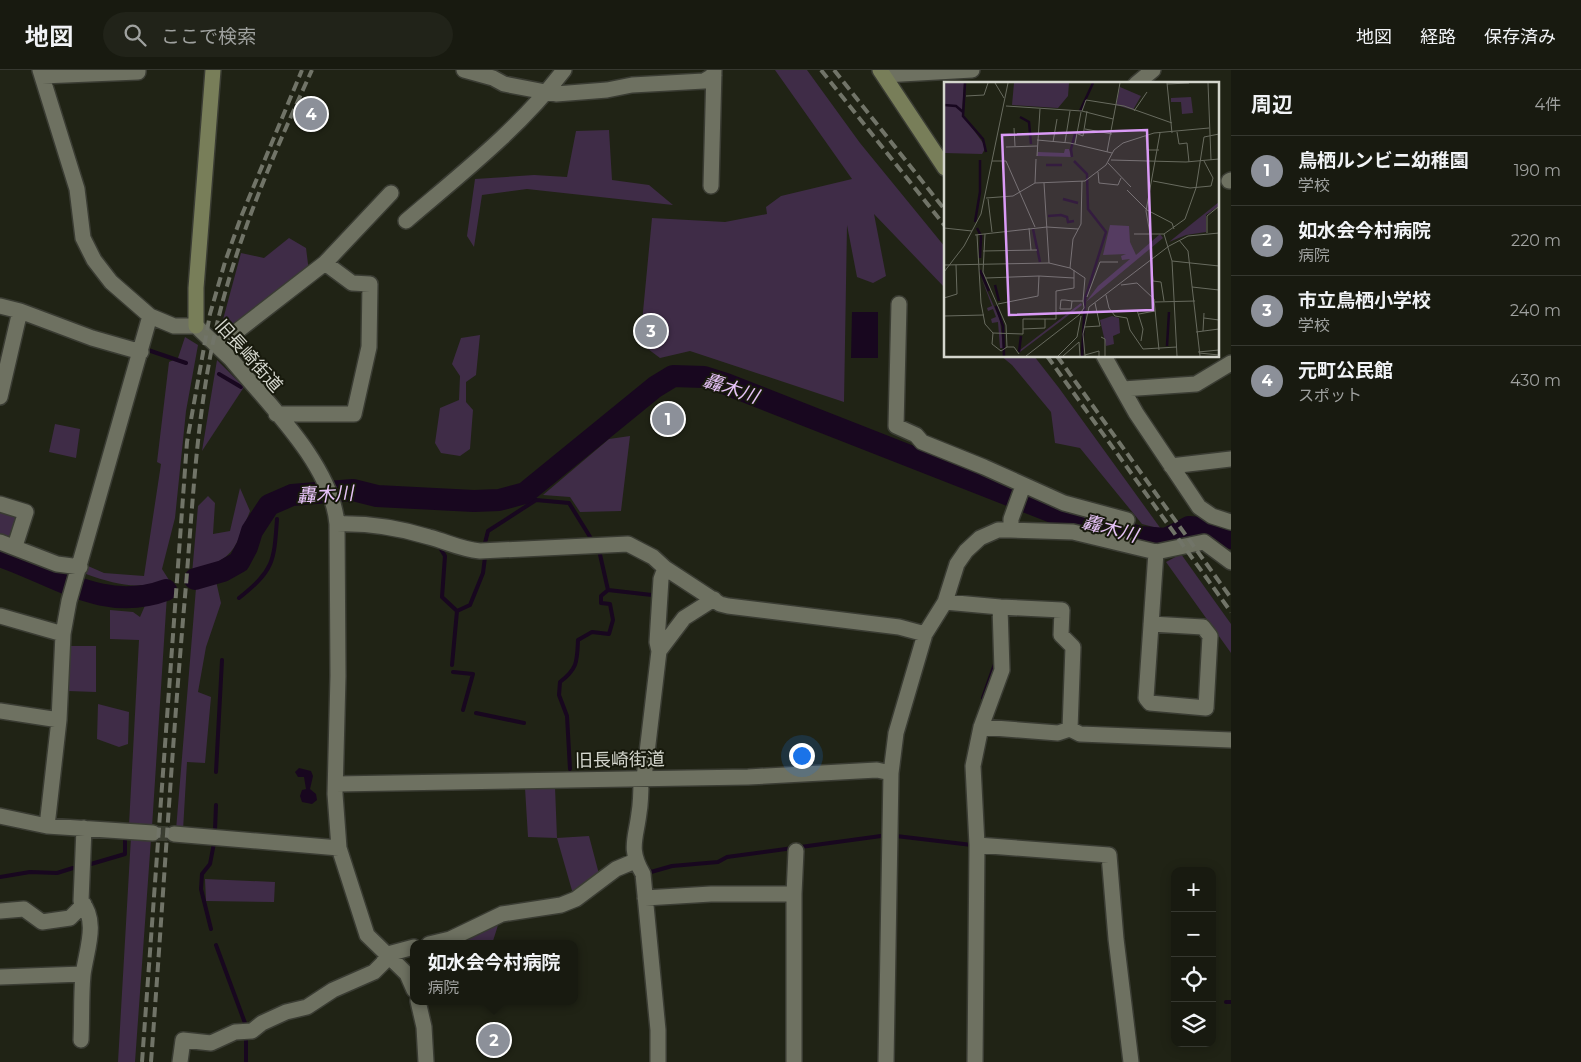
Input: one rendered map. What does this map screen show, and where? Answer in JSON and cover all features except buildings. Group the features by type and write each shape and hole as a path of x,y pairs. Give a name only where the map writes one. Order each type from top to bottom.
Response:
{"street":[{"path":"41,73 138,72 138,70"},
{"path":"196,326 196,288 213,70"},
{"path":"464,70 494,78 504,84 556,94 608,90 632,84 704,81 714,72"},
{"path":"406,221 489,150 548,92 564,70"},
{"path":"882,73 972,70"},
{"path":"1138,82 1153,70"},
{"path":"711,186 714,72"},
{"name":"旧長崎街道","path":"41,73 77,189 83,238 94,260 111,282 132,303 150,316 174,326 196,326 218,346 308,454 326,481 336,508 337,524"},
{"path":"882,73 944,166"},
{"path":"218,346 325,263 391,193"},
{"path":"276,414 354,414 369,347 370,284 352,283 325,263"},
{"path":"899,304 896,426 916,435 922,442 984,467 1064,503 1128,520"},
{"path":"0,306 20,310 92,338 141,352"},
{"path":"0,397 20,310"},
{"path":"47,826 59,720 64,634 80,567 150,316"},
{"path":"1105,358 1171,466 1199,507 1212,516 1231,522"},
{"path":"1123,389 1196,384 1231,363"},
{"path":"1171,466 1231,459"},
{"path":"1011,530 1014,511 1023,486"},
{"path":"0,504 26,512 7,544 56,564 80,567"},
{"path":"410,979 408,974 367,935 361,924 339,848 335,794 337,524 397,528 431,537 462,549 480,551 622,543 653,557 665,568 728,606 899,627 925,634"},
{"path":"886,1062 891,772 896,733 925,634 945,602 957,564 966,551 980,538 998,530 1072,532 1156,552 1204,542 1231,562"},
{"path":"1150,624 1203,627 1210,636 1206,708 1150,703 1146,698 1150,624 1156,552"},
{"path":"658,1062 658,1030 645,898 642,874 635,861 633,846 639,814 659,650 657,642 661,579 665,568"},
{"path":"659,650 684,618 714,599"},
{"path":"945,602 1062,610 1061,635 1073,647 1070,729"},
{"path":"975,1062 977,845 973,766 981,727 1002,670 1000,606"},
{"path":"0,616 64,634"},
{"path":"0,711 59,720"},
{"path":"981,727 1058,733 1070,729 1080,734 1231,740"},
{"name":"旧長崎街道","path":"336,784 748,777 877,770 891,772"},
{"path":"0,816 47,826 153,833"},
{"path":"81,1040 83,974 90,943 88,909 81,901 84,828"},
{"path":"174,834 339,848"},
{"path":"977,845 1110,855 1116,939 1131,1062"},
{"path":"794,1062 794,894 796,851"},
{"path":"446,940 502,914 562,905 576,898 616,869 635,861"},
{"path":"645,898 711,894 794,894"},
{"path":"0,911 24,909 42,922 70,918 84,904"},
{"path":"180,1062 182,1040 211,1043 235,1032 252,1031 262,1022 286,1012 307,1007 333,990 374,972 388,954 410,948"},
{"path":"0,977 83,974"},
{"path":"419,1005 424,1027 426,1062"}],"shaded area":[{"path":"775,70 807,70 860,143 944,246 944,287 874,214 886,276 873,283 857,277 847,225 844,402 690,351 660,358 640,343 652,218 725,222 767,214 766,207 781,196 852,179"},
{"path":"609,130 612,180 649,185 673,205 527,189 482,195 474,247 467,236 475,179 534,175 567,177 576,131"},
{"path":"289,238 306,248 309,272 226,337 221,327 241,253 264,258"},
{"path":"852,312 878,312 878,358 851,358"},
{"path":"480,335 476,375 466,382 466,402 473,410 470,449 460,456 441,453 435,443 440,408 459,400 460,376 452,364 461,338"},
{"path":"185,337 198,345 186,411 175,518 162,569 169,580 147,585 127,585 86,574 88,566 104,573 144,576 161,464 157,462 169,362 178,358"},
{"path":"1003,358 1036,358 1161,529 1142,524 1080,448 1055,443 1051,412 1012,365"},
{"path":"217,360 244,387 202,451"},
{"path":"55,424 80,429 76,458 49,452"},
{"path":"630,436 621,511 580,512 570,497 543,495 609,439"},
{"path":"240,488 250,511 236,545 231,552 217,563 192,574 198,506 208,496 215,503 213,534 230,531"},
{"path":"0,508 19,514 10,540 0,537"},
{"path":"1181,554 1231,624 1231,653 1166,562"},
{"path":"216,581 221,603 206,647 198,692 211,697 205,763 187,762 183,830 176,830 196,588"},
{"path":"167,595 152,827 129,825 139,640 110,639 110,610 133,612 140,617 147,601"},
{"path":"70,646 96,646 96,692 68,691"},
{"path":"98,704 129,712 128,744 119,747 97,739"},
{"path":"299,768 311,771 313,776 310,789 316,794 317,800 312,804 302,802 300,796 302,790 306,789 304,777 298,777 295,772"},
{"path":"555,787 557,838 528,837 525,788"},
{"path":"589,836 599,874 573,894 557,838"},
{"path":"131,837 151,839 135,1062 118,1062"},
{"path":"205,879 275,882 274,902 206,901"},
{"path":"500,919 493,940 467,940 466,937"}],"waterway":[{"path":"148,350 186,363"},
{"path":"219,374 241,387"},
{"name":"轟木川","path":"195,579 223,571 239,562 247,547 252,531 269,505 292,495 353,490 377,496 474,501 499,500 525,493 655,387 673,376 704,377 726,384 1060,515 1141,537 1166,539 1189,527 1200,528 1231,538"},
{"path":"485,543 488,531 536,500 569,503 592,540"},
{"path":"239,598 259,580 270,564 275,546 277,519"},
{"path":"439,546 445,556 442,597 457,611"},
{"path":"599,550 608,590 652,595"},
{"name":"轟木川","path":"0,556 62,582 102,595 122,597 143,596 166,590"},
{"path":"452,665 457,611 470,605 483,573 485,557"},
{"path":"570,769 567,716 559,695 560,682 575,664 578,640 592,632 609,634 613,620 610,604 601,603 601,596 608,590"},
{"path":"216,772 222,660"},
{"path":"983,698 995,664"},
{"path":"453,672 473,674 463,710"},
{"path":"476,713 524,723"},
{"path":"215,830 216,805"},
{"path":"648,869 651,872 672,866 718,862 727,857 881,836"},
{"path":"896,836 972,845"},
{"path":"91,864 125,854 125,841"},
{"path":"211,929 201,889 202,874 210,864 214,843"},
{"path":"0,877 30,872 57,873 73,868"},
{"path":"216,945 245,1023"},
{"path":"1226,1002 1231,1002"},
{"path":"246,1038 246,1062"}],"tunnel":[{"path":"153,833 174,834"}],"railway":[{"path":"142,1062 187,442 210,314 225,262 241,217 302,70"},
{"path":"151,1062 176,704 198,438 203,401 216,329 233,265 253,208 312,70"},
{"path":"821,70 944,225"},
{"path":"834,70 944,209"},
{"path":"1048,358 1231,612"},
{"path":"1058,358 1231,598"}],"place":[{"name":"元町公民館","path":"311,114"},
{"name":"市立鳥栖小学校","path":"651,331"},
{"name":"鳥栖ルンビニ幼稚園","path":"668,419"},
{"name":"如水会今村病院","path":"494,1040"}]}
